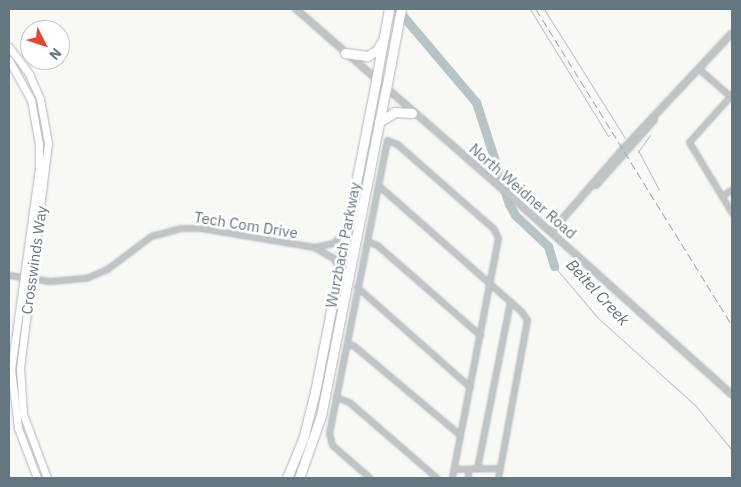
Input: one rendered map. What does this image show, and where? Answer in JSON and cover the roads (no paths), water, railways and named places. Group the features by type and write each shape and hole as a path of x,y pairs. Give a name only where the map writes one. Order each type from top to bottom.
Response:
{"highway":[{"name":"Wurzbach Parkway","path":"286,478 309,420 389,9"},
{"name":"Wurzbach Parkway","path":"299,478 321,416 401,9"},
{"path":"345,53 367,56 376,51 383,40"},
{"path":"379,122 395,112 412,112"}],"main road":[{"name":"Crosswinds Way","path":"9,46 29,74 43,113 47,168 21,354 20,385 27,426 47,478"},
{"name":"Crosswinds Way","path":"9,60 26,88 35,116 39,168 12,352 12,384 20,435 37,478"},
{"path":"35,116 43,113"}],"street":[{"name":"North Weidner Road","path":"296,9 515,200 732,395"},
{"path":"551,232 732,33"},
{"path":"699,69 731,95 688,142 732,213"},
{"path":"366,477 331,443 331,426 387,140 396,144 493,228 498,238 452,478"},
{"path":"378,185 522,311 528,323 498,478"},
{"path":"722,196 732,189"},
{"name":"Tech Com Drive","path":"9,275 63,282 96,275 142,241 180,228 207,229 314,247 333,258 339,268"},
{"name":"Tech Com Drive","path":"314,247 333,243 346,230"},
{"path":"366,241 377,245 480,335"},
{"path":"357,287 470,387"},
{"path":"477,468 510,301"},
{"path":"347,343 354,346 460,436"},
{"path":"336,397 349,402 437,478"},
{"path":"454,469 500,468"},
{"path":"468,469 468,478"}],"waterway":[{"name":"Beitel Creek","path":"397,9 476,102 509,204 515,215 548,246 554,266"},
{"path":"530,9 608,136 610,135"},
{"path":"544,9 625,138"},
{"path":"638,152 650,135"},
{"path":"638,150 659,190"},
{"name":"Beitel Creek","path":"554,266 598,318 695,405 732,450"}],"railway":[{"path":"536,9 732,325"}]}
